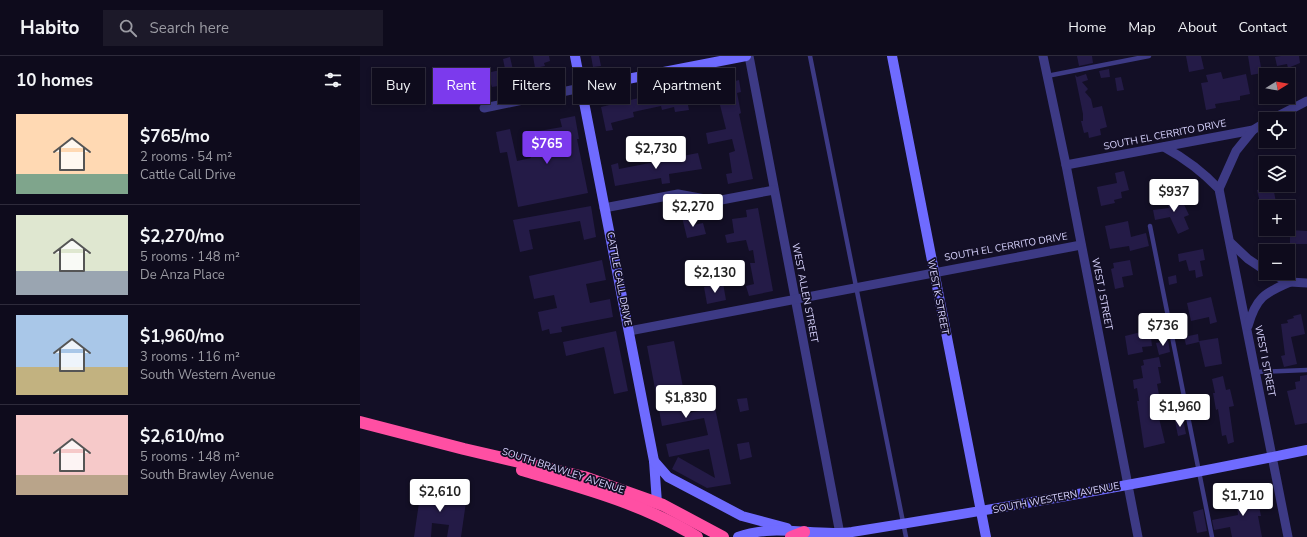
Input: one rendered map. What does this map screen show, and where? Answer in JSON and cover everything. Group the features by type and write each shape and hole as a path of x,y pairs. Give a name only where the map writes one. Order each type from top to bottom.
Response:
{"highway":[{"name":"SOUTH BRAWLEY AVENUE","path":"360,422 464,449 584,477 657,503 696,521 723,537"},
{"name":"SOUTH BRAWLEY AVENUE","path":"464,449 499,464 583,488 637,508 697,537"},
{"path":"791,537 804,532"}],"street":[{"name":"CATTLE CALL DRIVE","path":"575,56 577,68"},
{"path":"630,79 747,56"},
{"name":"WEST ALLEN STREET","path":"747,56 840,534"},
{"name":"WEST K STREET","path":"892,56 986,537"},
{"name":"WEST J STREET","path":"1043,56 1066,165 1138,537"},
{"path":"484,108 573,90"},
{"path":"1286,112 1307,101"},
{"name":"CATTLE CALL DRIVE","path":"584,104 654,461 657,503"},
{"name":"SOUTH EL CERRITO DRIVE","path":"1066,165 1253,130 1259,126"},
{"path":"1164,147 1186,159 1204,173 1219,189 1236,151 1253,130"},
{"name":"WEST I STREET","path":"1219,189 1231,243 1288,537"},
{"path":"604,208 678,194 716,201 774,190"},
{"path":"1231,243 1248,259 1259,266"},
{"name":"SOUTH EL CERRITO DRIVE","path":"629,331 1081,244"},
{"path":"1285,280 1290,282 1307,282"},
{"path":"1247,328 1253,308 1269,291 1290,282"},
{"name":"SOUTH WESTERN AVENUE","path":"738,537 757,532 840,534 980,512 1307,450"},
{"name":"SOUTH WESTERN AVENUE","path":"654,461 668,477 742,516 804,532"}],"lane":[{"path":"810,56 906,537"},
{"path":"1047,76 1150,56"},
{"path":"1150,226 1212,537"},
{"path":"1256,372 1307,370"}],"building":[{"path":"533,56 549,56 550,61 544,63 545,66 535,68"},
{"path":"591,56 599,56 601,66 593,67"},
{"path":"1077,56 1092,56 1093,63 1079,66"},
{"path":"1186,56 1201,56 1204,69 1189,72"},
{"path":"1248,56 1259,56 1261,68 1259,68 1259,74 1251,75"},
{"path":"1299,56 1300,63 1288,68 1287,64 1277,66 1275,57"},
{"path":"510,57 513,68 505,68 503,59"},
{"path":"1109,69 1110,77 1101,78 1099,71"},
{"path":"498,71 498,86 492,87 490,84 490,72"},
{"path":"1221,72 1223,79 1246,74 1250,94 1240,96 1240,100 1215,104 1216,108 1206,110 1201,83 1208,82 1206,75"},
{"path":"1086,74 1088,80 1082,82 1088,89 1085,92 1091,99 1093,108 1102,106 1107,127 1100,129 1101,135 1089,138 1088,132 1084,133 1081,121 1083,121 1083,114 1075,75 1077,77"},
{"path":"1121,77 1124,90 1117,91 1115,78"},
{"path":"739,80 741,92 737,93 741,113 739,114 753,179 728,184 726,174 732,173 729,153 735,151 732,139 708,144 706,133 726,129 720,104 735,104 735,81"},
{"path":"638,98 638,104 688,104 689,110 675,112 674,107 662,110 661,106 633,112 634,117 611,123 613,130 606,131 601,107 614,104 630,104 630,100"},
{"path":"575,116 579,139 577,139 588,193 518,207 507,152 500,153 496,132 510,129 517,161 531,158 527,133 562,127 560,119"},
{"path":"698,153 702,169 669,174 670,183 662,184 661,178 615,186 611,165 618,163 619,169 670,159 669,155 677,154 677,157"},
{"path":"1124,171 1129,190 1121,192 1122,198 1114,200 1115,203 1101,206 1097,187 1117,183 1115,173"},
{"path":"1257,190 1259,190 1259,192 1274,192 1276,200 1259,200"},
{"path":"1178,192 1189,215 1184,217 1189,229 1178,234 1170,217 1155,220 1153,210 1169,208 1165,198"},
{"path":"591,206 596,237 584,240 580,221 529,230 533,249 520,252 513,220"},
{"path":"758,208 773,291 749,296 746,286 754,284 750,263 755,263 753,250 749,251 746,240 727,243 725,235 734,233 732,219 747,217 746,210"},
{"path":"691,215 693,225 703,223 706,234 687,238 682,217"},
{"path":"1128,221 1131,237 1146,233 1149,246 1130,251 1129,246 1110,249 1105,226"},
{"path":"1295,230 1307,231 1307,244 1290,244 1290,236 1295,236"},
{"path":"1203,249 1205,260 1200,261 1203,276 1196,278 1195,270 1189,271 1186,260 1179,262 1178,254"},
{"path":"602,260 606,280 586,284 590,303 610,299 613,317 561,327 562,332 550,334 549,329 542,331 538,312 557,308 554,295 534,299 529,276"},
{"path":"1130,260 1133,275 1122,277 1124,287 1115,289 1111,269 1114,268 1113,263"},
{"path":"1176,275 1177,283 1169,285 1168,277"},
{"path":"723,283 726,300 707,304 704,287"},
{"path":"1211,297 1217,322 1210,324 1209,317 1191,321 1187,303"},
{"path":"1301,314 1305,334 1291,337 1297,364 1284,367 1281,356 1285,355 1281,324 1288,323 1287,320 1294,318 1293,316"},
{"path":"1185,321 1186,330 1178,332 1176,322"},
{"path":"616,331 628,391 614,394 604,347 566,356 563,342"},
{"path":"1141,332 1142,338 1151,337 1152,346 1142,347 1143,352 1128,355 1125,336"},
{"path":"1198,334 1199,342 1186,345 1184,337"},
{"path":"1218,338 1222,364 1205,367 1199,341"},
{"path":"1168,340 1170,352 1159,355 1156,343"},
{"path":"674,341 688,413 715,408 731,484 707,488 672,469 678,457 715,478 709,449 669,457 666,444 708,435 704,418 662,426 647,346"},
{"path":"1159,357 1161,367 1158,367 1161,383 1157,384 1160,400 1155,401 1165,443 1144,448 1137,401 1139,401 1137,388 1134,389 1133,380 1143,378 1141,366 1144,365 1143,360"},
{"path":"1307,375 1307,423 1295,425 1287,391 1296,389 1295,382 1300,381 1300,376"},
{"path":"1223,376 1226,390 1230,389 1234,406 1229,407 1234,442 1228,444 1226,435 1222,436 1218,409 1216,410 1213,393 1215,393 1212,379"},
{"path":"747,398 749,410 740,412 737,399"},
{"path":"1183,419 1186,434 1178,436 1175,421"},
{"path":"749,442 752,457 740,460 737,444"},
{"path":"1229,486 1230,493 1222,494 1221,488"},
{"path":"1247,488 1248,493 1256,491 1261,516 1258,516 1262,537 1232,537 1230,527 1214,530 1212,520 1238,515 1235,490"},
{"path":"421,489 467,495 461,537 447,537 449,525 432,523 431,537 414,537"},
{"path":"1203,509 1207,531 1197,533 1193,512"}]}
